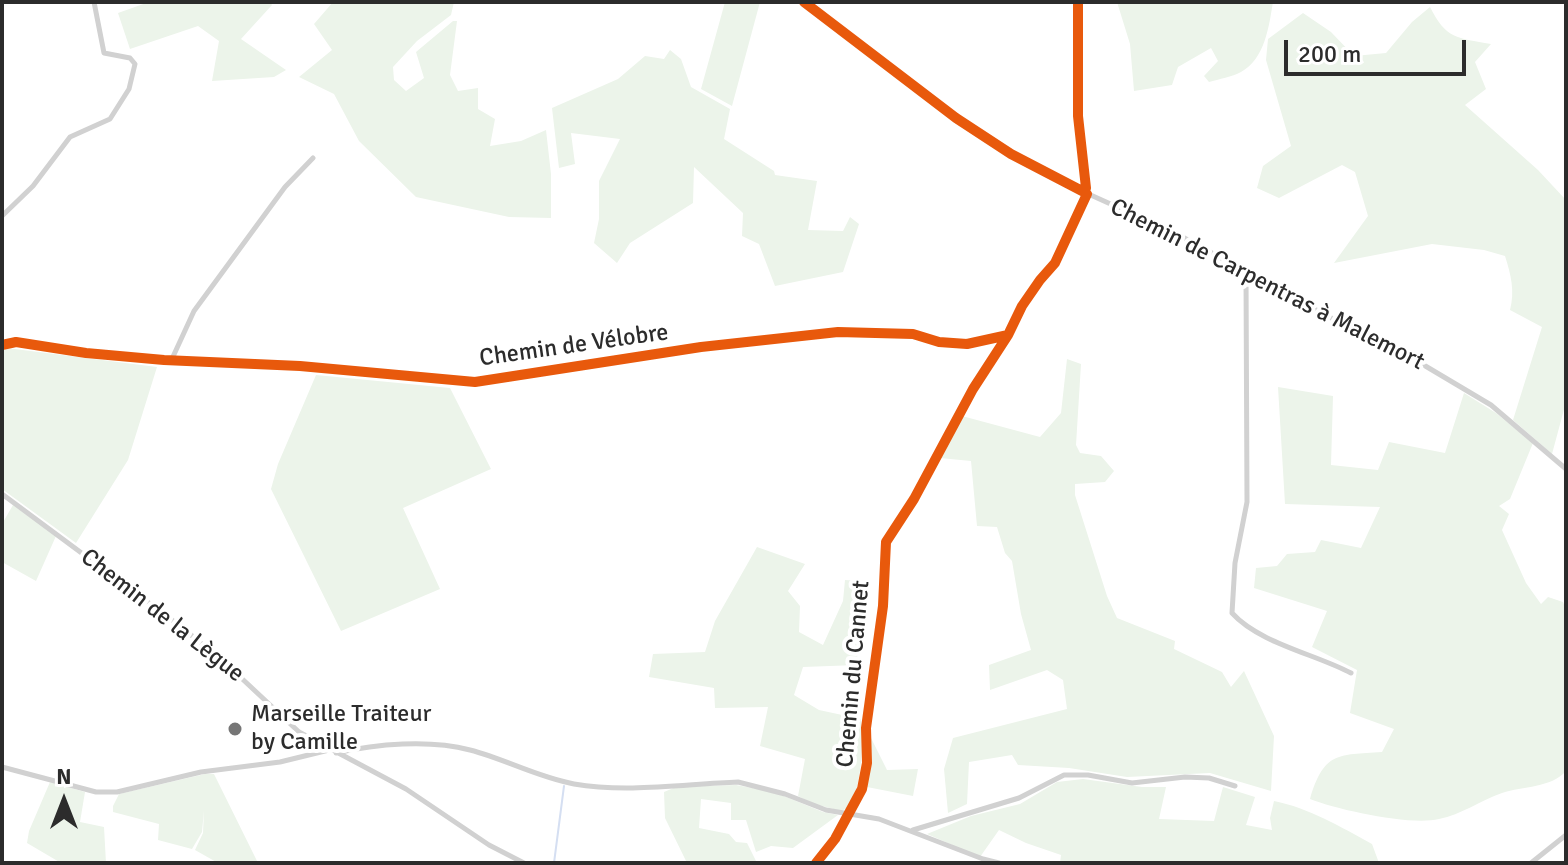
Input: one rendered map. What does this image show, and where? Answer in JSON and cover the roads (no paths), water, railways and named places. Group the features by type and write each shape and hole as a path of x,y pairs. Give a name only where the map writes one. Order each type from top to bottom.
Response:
{"street":[{"path":"2,216 33,186 70,137 110,119 129,89 135,64 130,58 104,53 94,2"},
{"name":"Chemin de Carpentras à Malemort","path":"804,2 990,141 1086,193 1177,234 1467,390 1491,405 1566,469"},
{"path":"1078,2 1078,116 1086,193"},
{"path":"171,361 194,311 285,187 313,158"},
{"name":"Chemin du Cannet","path":"816,863 851,814 862,789 867,763 866,728 883,606 886,542 921,487 988,362 1008,335 1022,306 1055,263 1086,193"},
{"path":"1246,273 1247,502 1235,563 1232,613 1252,631 1351,673"},
{"name":"Chemin de Vélobre","path":"2,345 16,342 86,353 171,361 300,366 475,382 686,349 838,332 913,334 939,342 967,344 1008,335"},
{"name":"Chemin de la Lègue","path":"2,494 184,629 299,732 406,789 489,845 524,863"},
{"path":"2,767 86,790 117,792 201,772 333,752 398,746 445,746 468,749 534,774 572,784 614,788 738,782 755,784 826,810 879,819 982,861 999,863"},
{"path":"911,830 1019,798 1064,775 1088,775 1132,783 1185,777 1209,778 1235,786"},
{"path":"1531,863 1566,835"}],"waterway":[{"path":"554,863 564,786"}],"place":[{"name":"Marseille Traiteur by Camille","path":"235,729"}]}
